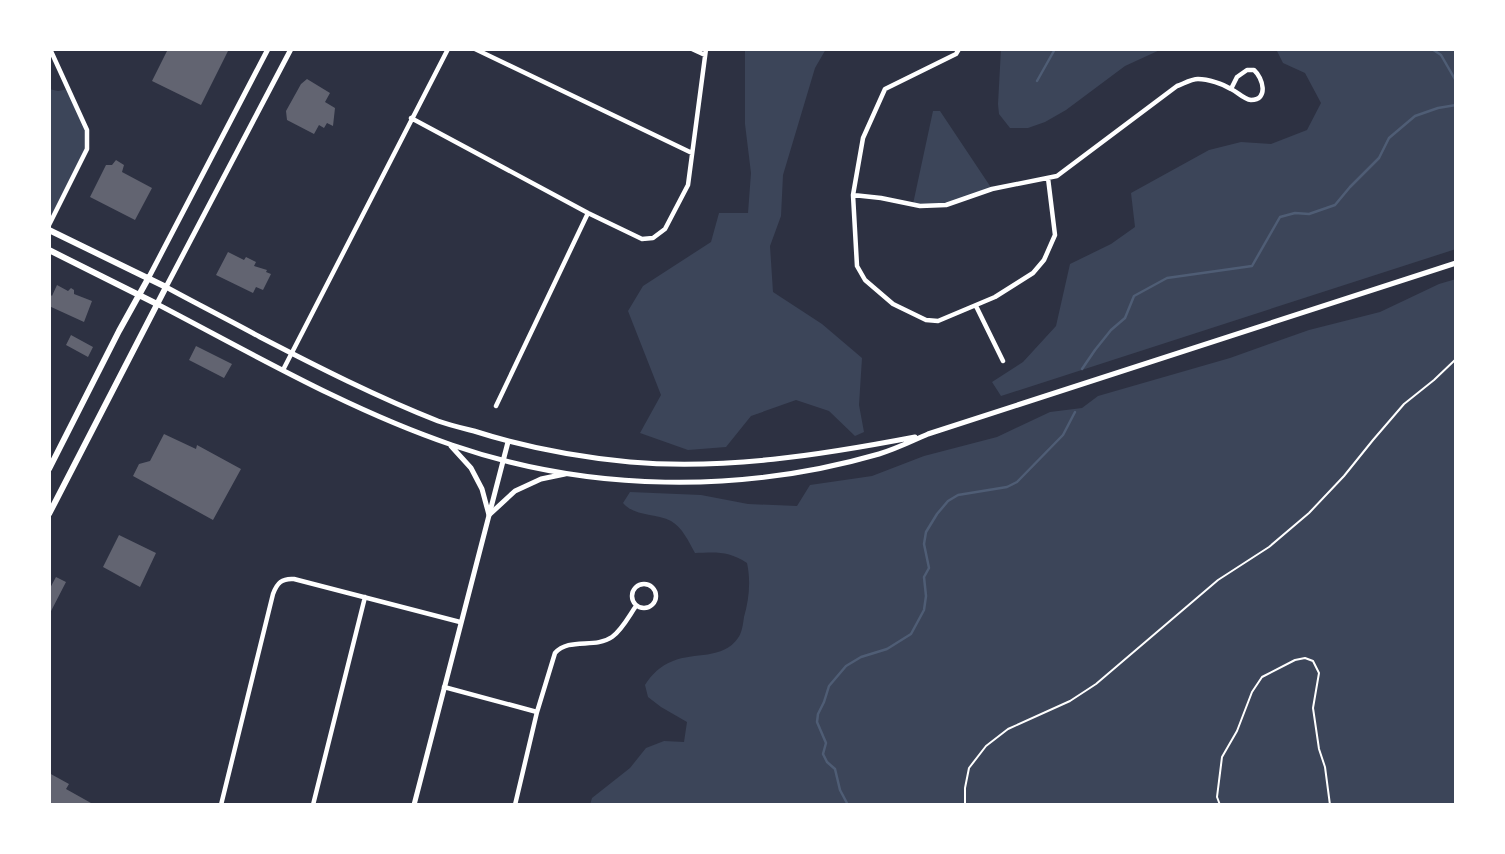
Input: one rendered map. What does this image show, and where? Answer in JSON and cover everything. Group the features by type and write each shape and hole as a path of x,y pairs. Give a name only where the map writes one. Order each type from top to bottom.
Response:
{"main road":[{"path":"49,469 268,49"},
{"path":"49,514 291,49"},
{"path":"49,227 292,354 440,421 508,442 581,456 632,462 693,463 757,461 828,453 928,434"},
{"path":"49,250 283,370 368,411 449,444 504,460 566,473 656,482 761,478 825,467 882,453 928,434 1456,263"},
{"path":"414,805 508,442"},
{"path":"449,444 471,468 482,489 489,515"},
{"path":"489,515 515,491 541,479 566,473"}],"street":[{"path":"49,227 88,149 88,130 50,49"},
{"path":"283,370 448,49"},
{"path":"475,49 692,153"},
{"path":"411,118 588,213 642,239 653,238 665,229 688,185 705,52 692,49"},
{"path":"959,49 956,54 885,89 863,138 853,195 857,266 865,280 893,304 926,320 938,321 995,297 1033,273 1044,260 1055,235 1048,178"},
{"path":"853,195 920,206 946,205 992,189 1057,176 1177,86 1198,79 1231,89 1248,100 1255,100 1263,91 1262,79 1254,70 1247,70 1237,77 1231,89"},
{"path":"496,406 588,213"},
{"path":"976,306 1003,361"},
{"path":"221,805 276,586 281,581 294,579 460,622"},
{"path":"644,584 652,587 656,598 652,606 644,609 636,606 631,598 633,590 644,584"},
{"path":"313,805 365,597"},
{"path":"515,805 537,712 553,660 560,648 566,645 597,643 612,637 636,606"},
{"path":"444,687 537,712"}],"path":[{"path":"965,805 969,768 986,746 1008,729 1070,701 1096,684 1218,579 1269,547 1309,513 1344,477 1404,404 1456,359"},
{"path":"1220,805 1217,797 1222,757 1237,731 1252,692 1262,677 1295,660 1305,658 1313,661 1319,673 1313,708 1330,805"}],"shaded area":[{"path":"745,49 826,49 815,68 783,175 781,216 770,246 773,292 822,324 862,358 859,405 864,432 855,436 829,411 796,400 751,416 726,447 688,450 640,433 661,395 628,311 643,286 711,242 719,213 748,213 751,173 745,124"},
{"path":"1001,49 1162,49 1125,66 1066,110 1045,122 1028,128 1010,128 999,114"},
{"path":"1276,49 1456,49 1456,249 1001,396 992,382 1023,362 1056,326 1070,264 1111,244 1135,227 1131,193 1209,150 1241,142 1271,144 1307,130 1321,103 1305,73 1283,63"},
{"path":"49,89 68,89 87,130 87,149 49,225"},
{"path":"933,111 940,111 992,189 946,205 913,204"},
{"path":"1456,279 1456,805 590,805 592,798 630,768 646,748 664,741 684,742 687,722 648,697 645,685 650,677 668,663 681,658 716,653 732,645 741,631 748,597 747,563 722,553 695,553 675,524 633,511 623,503 630,492 701,495 748,504 797,506 810,485 872,476 924,456 997,437 1050,412 1082,408 1098,396 1230,358 1309,330 1380,312 1439,284"}],"building":[{"path":"168,49 229,49 201,105 152,81"},
{"path":"307,79 330,93 325,102 335,108 333,126 327,123 324,128 319,125 314,134 287,120 286,111 301,84"},
{"path":"116,160 124,165 122,172 152,188 135,220 90,197 106,165 112,165"},
{"path":"228,252 244,260 246,257 256,262 254,266 271,274 263,290 256,287 253,293 216,275"},
{"path":"57,285 68,291 71,288 74,294 92,301 84,322 49,306 49,293 52,296"},
{"path":"71,335 93,347 88,357 66,345"},
{"path":"196,346 232,364 224,378 189,360"},
{"path":"164,434 196,449 197,445 241,469 213,520 133,476 139,464 150,461"},
{"path":"119,535 156,553 140,587 103,567"},
{"path":"56,577 66,582 49,615 49,590"},
{"path":"49,773 69,784 66,789 91,803 49,805"}],"waterway":[{"path":"1037,81 1055,49"},
{"path":"1432,49 1441,55 1456,81"},
{"path":"1082,369 1111,330 1125,318 1134,296 1167,278 1252,266 1280,217 1295,213 1309,214 1335,205 1379,158 1389,138 1415,116 1456,105"},
{"path":"848,805 840,790 835,769 823,754 826,743 817,722 829,686 846,666 861,657 887,649 911,634 924,610 924,577 929,568 924,544 926,532 948,501 958,495 1007,487 1017,482 1063,435 1075,412"}]}
